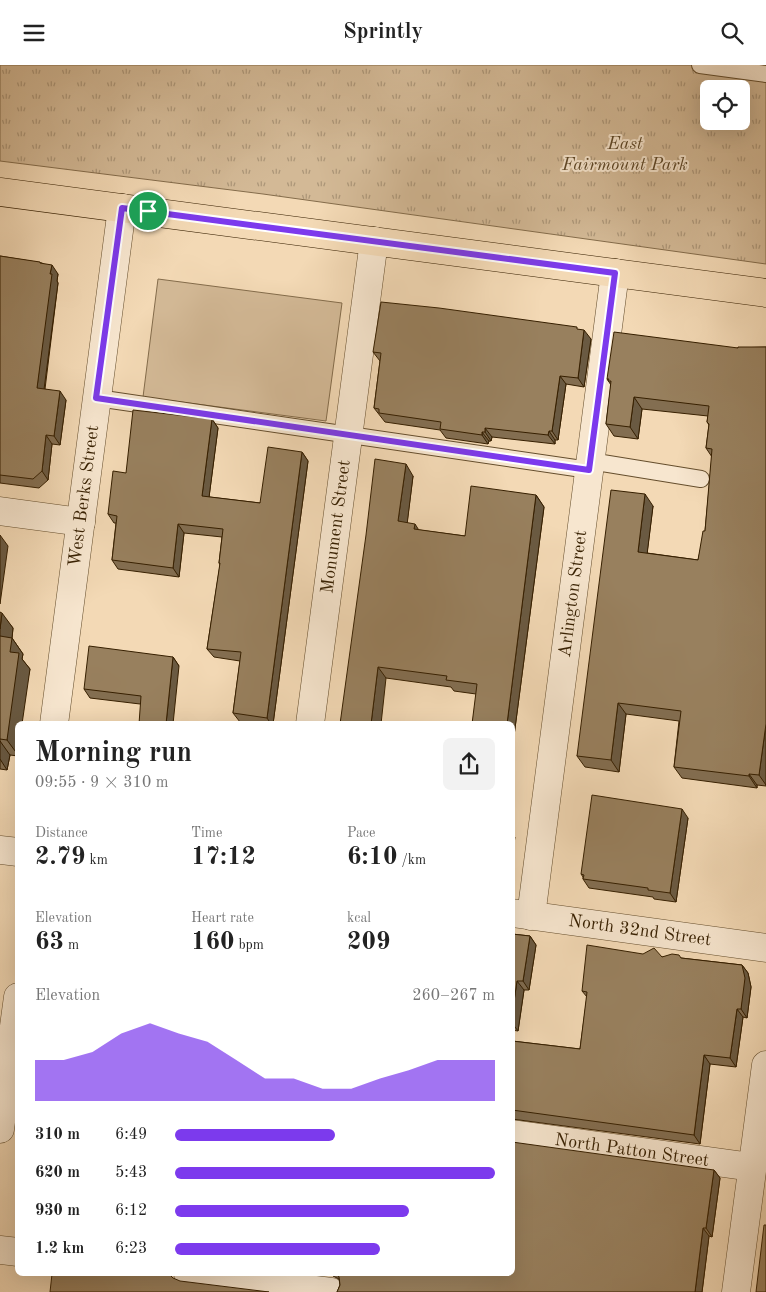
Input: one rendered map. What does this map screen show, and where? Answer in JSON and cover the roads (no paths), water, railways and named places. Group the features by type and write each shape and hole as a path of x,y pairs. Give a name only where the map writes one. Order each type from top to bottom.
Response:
{"main road":[{"path":"0,192 766,293"}],"street":[{"name":"West Berks Street","path":"54,721 122,208"},
{"name":"Monument Street","path":"310,721 374,241"},
{"name":"Arlington Street","path":"522,914 590,465 615,273"},
{"path":"0,511 80,522"},
{"path":"0,850 15,852"},
{"name":"North 32nd Street","path":"522,914 766,948"},
{"path":"0,1129 13,1067 15,1039"},
{"path":"736,1292 766,1065"},
{"name":"North Patton Street","path":"515,1134 752,1167"},
{"path":"0,1250 15,1252"},
{"path":"204,1276 332,1292"}],"lane":[{"path":"700,65 766,74"},
{"path":"96,398 348,435 701,479"}],"park label":[{"name":"East Fairmount Park","path":"625,154"}]}
